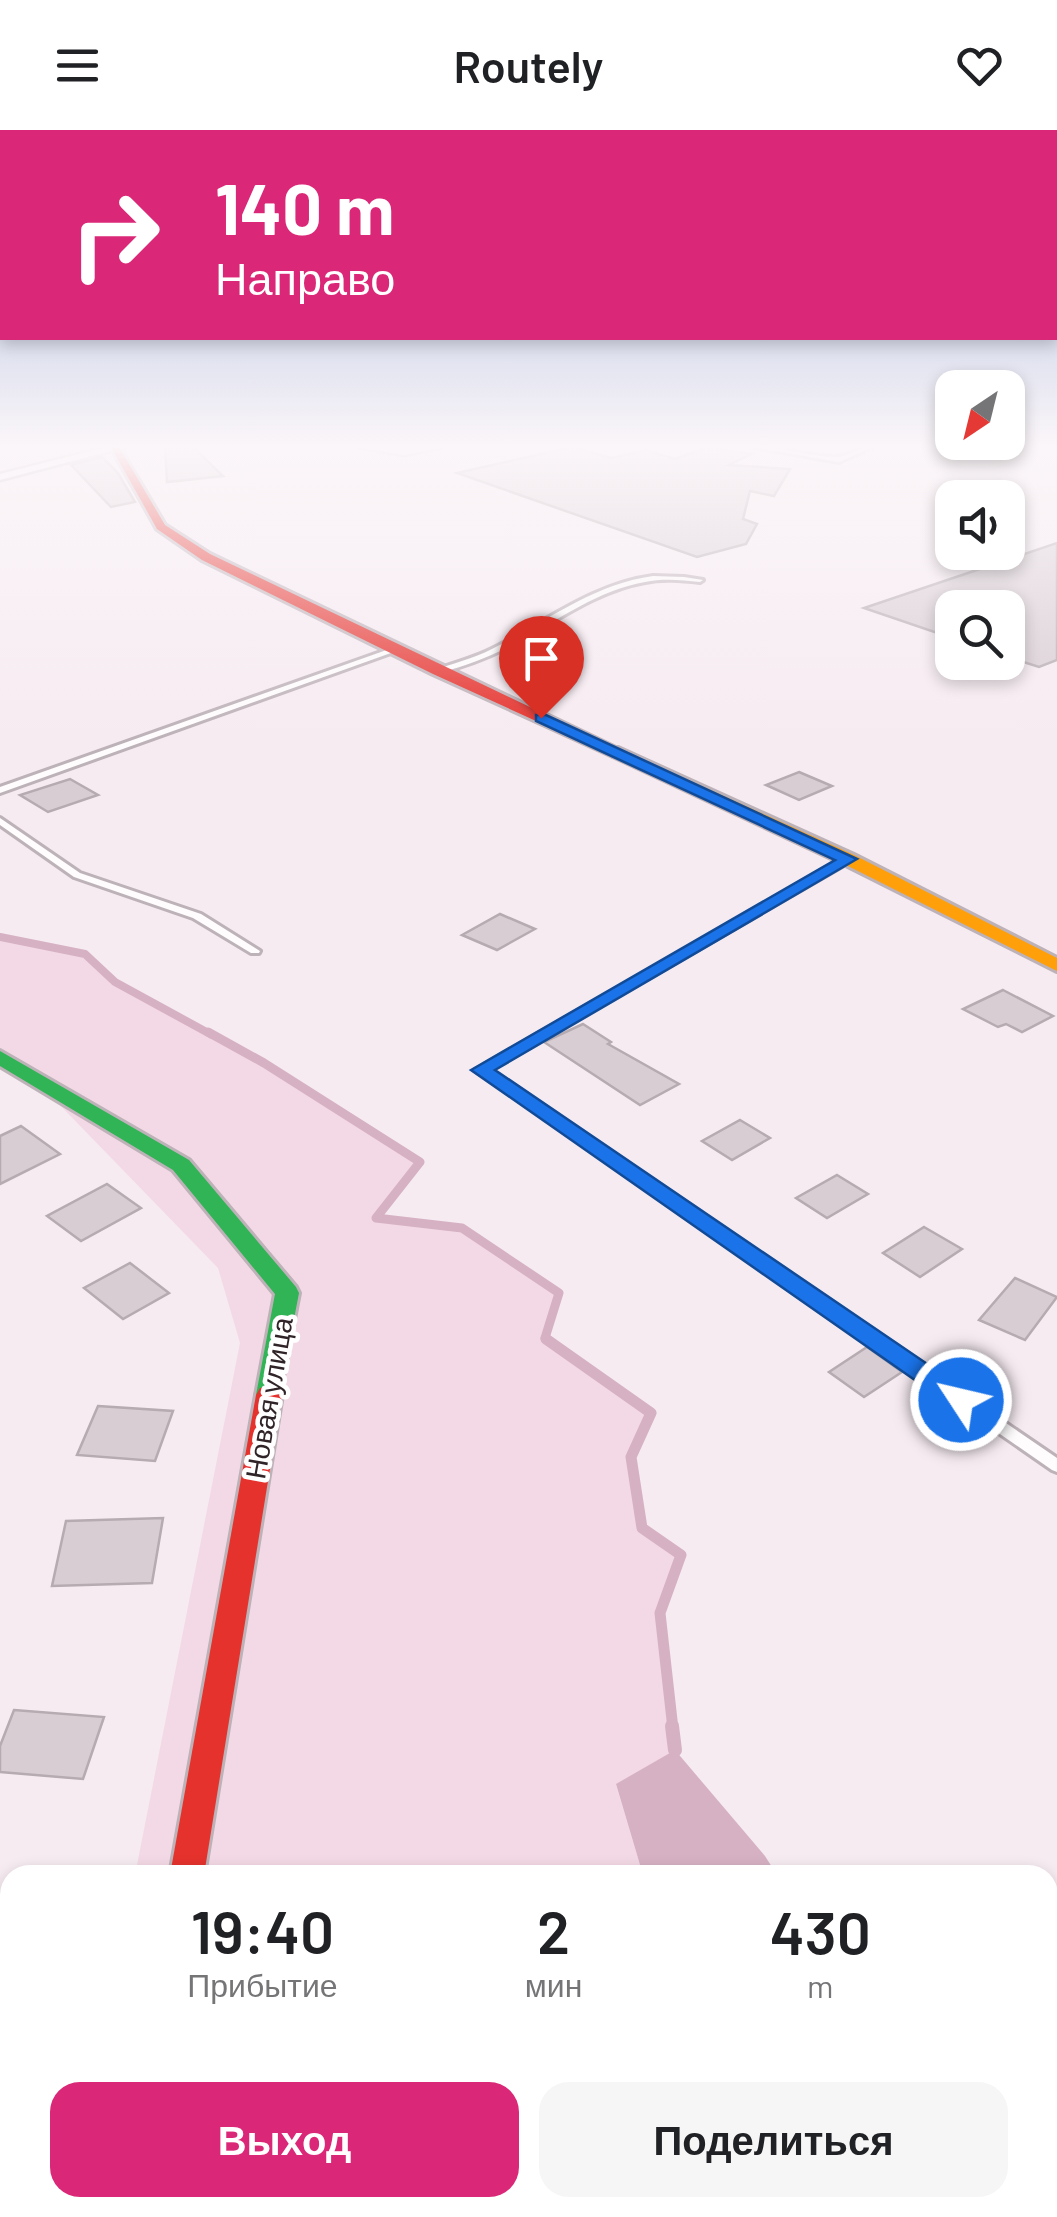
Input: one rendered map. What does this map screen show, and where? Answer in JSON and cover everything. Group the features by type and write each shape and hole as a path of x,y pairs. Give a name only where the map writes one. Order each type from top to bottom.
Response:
{"street":[{"path":"188,544 438,671 848,859 1057,964"},
{"name":"Новая улица","path":"0,1057 181,1165 287,1293 189,1865"}],"lane":[{"path":"438,671 476,660 615,588 656,578 700,580"},
{"path":"0,790 398,649"},
{"path":"0,821 76,875 197,916 255,951"},
{"path":"848,859 481,1070 1057,1466"}],"shaded area":[{"path":"0,937 85,954 115,982 264,1063 420,1162 377,1218 462,1228 559,1293 545,1338 651,1413 631,1457 642,1527 681,1555 660,1613 675,1750 616,1785 640,1865 137,1865 240,1343 218,1268 53,1098 0,1060"},
{"path":"675,1750 771,1865 640,1865 616,1784"}],"building":[{"path":"661,544 745,544 697,557"},
{"path":"1057,544 1057,660 1039,667 1025,662 1025,590 935,590 935,632 864,608 977,570 1025,570 1025,554"},
{"path":"799,772 832,786 799,800 766,785"},
{"path":"70,779 98,795 48,812 20,795"},
{"path":"500,914 535,929 497,950 462,935"},
{"path":"1003,990 1053,1016 1022,1032 1006,1024 998,1027 963,1009"},
{"path":"583,1024 611,1042 608,1044 679,1084 640,1105 544,1042"},
{"path":"740,1120 770,1138 732,1160 702,1141"},
{"path":"21,1126 60,1154 0,1184 0,1136"},
{"path":"837,1175 868,1194 827,1218 796,1198"},
{"path":"107,1184 141,1208 81,1241 47,1216"},
{"path":"924,1227 962,1249 920,1277 883,1253"},
{"path":"130,1263 169,1293 123,1319 84,1288"},
{"path":"1015,1278 1057,1297 1025,1340 979,1320"},
{"path":"867,1347 902,1372 864,1397 829,1372"},
{"path":"98,1406 173,1411 155,1461 77,1455"},
{"path":"163,1518 152,1583 52,1586 66,1521"},
{"path":"14,1710 104,1717 83,1779 0,1772 0,1746"}],"waterway":[{"path":"0,937 85,954 115,982 212,1035"},
{"path":"208,1032 420,1162 376,1218 462,1228 559,1293 545,1338 550,1341"},
{"path":"546,1339 651,1413 631,1457 642,1528 681,1555 660,1613 673,1729"},
{"path":"672,1726 675,1750"}],"traffic: fast":[{"path":"0,1057 181,1165 287,1293 269,1395"}],"traffic: slow":[{"path":"618,753 848,859 1057,965"}],"traffic: jam":[{"path":"187,544 438,671 618,753"},
{"path":"189,1865 269,1395"}],"route":[{"path":"541,718 848,859 481,1070 961,1400"}]}
